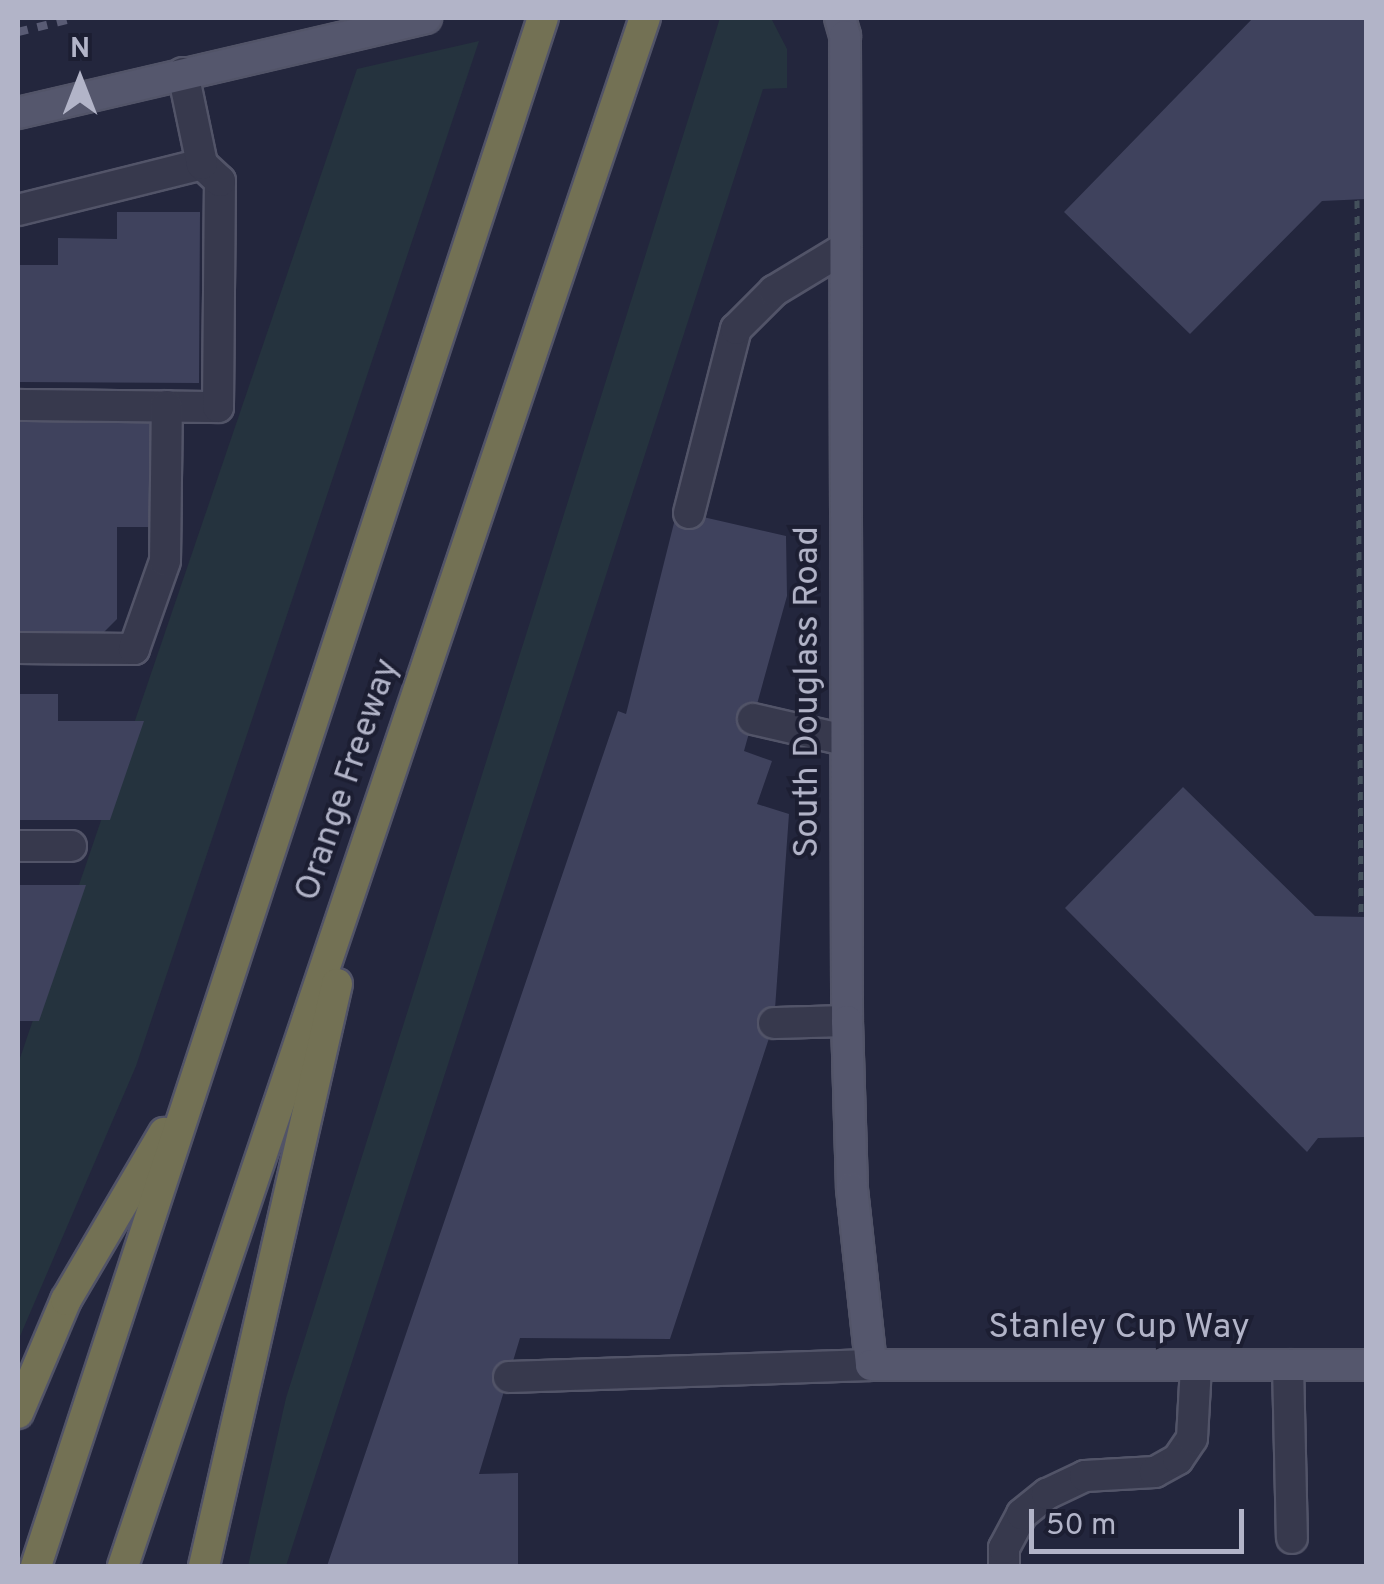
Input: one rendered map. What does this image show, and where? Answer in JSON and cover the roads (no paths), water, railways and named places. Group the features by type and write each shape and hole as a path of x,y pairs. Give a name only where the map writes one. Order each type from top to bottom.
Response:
{"highway":[{"name":"Orange Freeway","path":"36,1566 542,18"},
{"name":"Orange Freeway","path":"123,1566 642,26"},
{"path":"204,1566 374,822"},
{"path":"18,1413 66,1300 193,1083"}],"main road":[{"path":"18,112 426,18"},
{"name":"South Douglass Road","path":"840,18 845,248 847,1021 852,1188 871,1365"},
{"name":"Stanley Cup Way","path":"871,1365 1366,1366"}],"lane":[{"path":"18,405 218,407 220,181 202,164 183,73"},
{"path":"18,210 202,164"},
{"path":"689,514 736,329 774,291 845,248"},
{"path":"18,648 134,648 166,562 167,406"},
{"path":"753,718 845,740"},
{"path":"18,846 71,846"},
{"path":"774,1023 847,1021"},
{"path":"509,1377 871,1365"},
{"path":"1288,1365 1292,1538"},
{"path":"1004,1566 1004,1548 1022,1514 1047,1494 1085,1476 1155,1472 1178,1458 1192,1438 1196,1366"}],"railway":[{"path":"18,32 75,18"}]}
